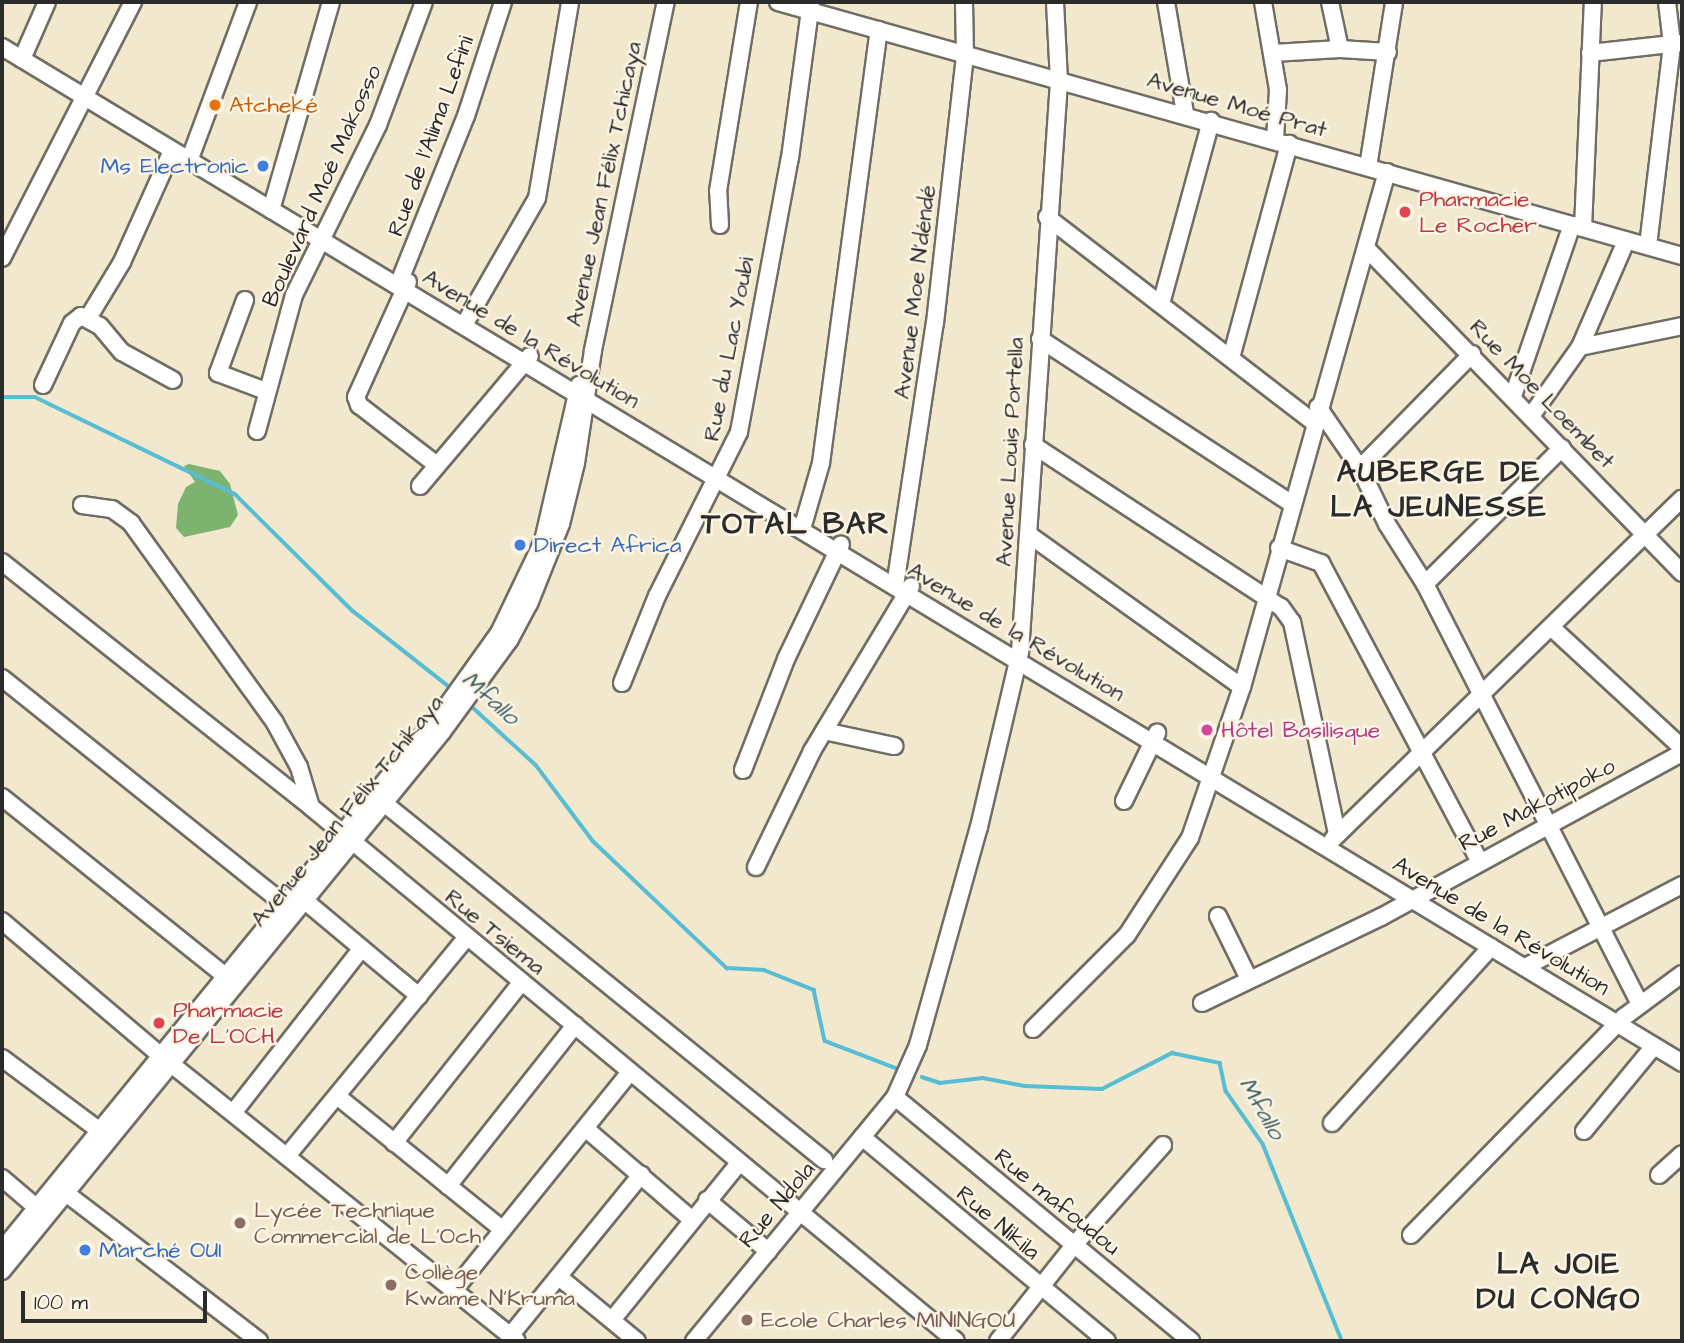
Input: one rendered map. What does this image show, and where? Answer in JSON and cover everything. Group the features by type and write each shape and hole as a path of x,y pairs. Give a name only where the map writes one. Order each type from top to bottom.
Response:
{"street":[{"path":"24,56 47,2"},
{"path":"2,258 84,92 133,2"},
{"path":"191,157 248,2"},
{"path":"273,206 331,2"},
{"name":"Boulevard Moé Makosso","path":"257,431 294,295 378,125 424,2"},
{"name":"Rue de l'Alima Lefini","path":"437,465 359,405 356,397 403,284 466,116 503,2"},
{"path":"466,321 537,198 570,2"},
{"name":"Avenue Jean Félix Tchicaya","path":"583,389 666,2"},
{"path":"720,225 720,179 749,2"},
{"name":"Avenue Moé Prat","path":"778,2 810,6 879,30 1059,81 1185,113 1682,256"},
{"name":"Avenue Moe N'déndé","path":"756,867 824,731 903,586 965,54 964,2"},
{"name":"Avenue Louis Portella","path":"895,1097 918,1045 979,828 1020,657 1059,81 1055,2"},
{"path":"1166,2 1185,113"},
{"path":"1231,358 1282,141 1273,53 1263,2"},
{"path":"1330,2 1340,49"},
{"path":"1368,167 1394,2"},
{"path":"1513,396 1577,226 1592,2"},
{"path":"1648,246 1677,44 1667,2"},
{"name":"Rue du Lac Youbi","path":"622,683 673,562 720,475 739,432 790,158 810,6"},
{"path":"804,525 828,417 857,170 879,30"},
{"name":"Avenue de la Révolution","path":"2,37 24,56"},
{"path":"1590,53 1677,44"},
{"name":"Avenue de la Révolution","path":"2,47 24,56 527,359 583,389 1020,657 1331,840 1492,947 1528,964"},
{"path":"1273,53 1340,49 1388,51"},
{"name":"Avenue de la Révolution","path":"84,92 172,151 191,157"},
{"path":"1161,304 1211,121"},
{"path":"43,385 72,323 88,318 122,262 172,151"},
{"path":"1033,1029 1127,935 1151,905 1190,838 1242,687 1316,414 1367,249 1387,172"},
{"path":"1048,217 1231,358 1316,414 1360,468 1387,524 1425,584 1482,692 1640,1004"},
{"path":"1531,416 1580,347 1626,240"},
{"name":"Rue Moe Loembet","path":"1367,249 1513,396 1682,573"},
{"path":"245,300 218,373 266,391"},
{"path":"88,318 122,352 173,380"},
{"path":"1580,347 1682,326"},
{"path":"1040,339 1291,503"},
{"path":"1360,468 1472,354"},
{"path":"420,486 527,359"},
{"name":"Avenue de la Révolution","path":"527,359 550,379 583,389 612,415 720,475"},
{"path":"550,379 572,419"},
{"name":"Avenue Jean Félix Tchikaya","path":"2,1271 100,1130 166,1059 304,900 344,839 449,703 509,614 543,541 572,419 583,389"},
{"name":"Avenue Jean Félix Tchikaya","path":"2,1250 42,1212 67,1195 224,975 283,902 344,839 384,803 510,639 547,567 582,433 583,389"},
{"path":"582,433 597,419 612,415"},
{"path":"1033,445 1267,596 1292,622 1331,840"},
{"path":"1425,584 1562,448"},
{"path":"1331,840 1682,499"},
{"path":"82,505 112,509 131,523 275,723 299,767 311,807"},
{"path":"1028,534 1242,687"},
{"path":"743,770 786,659 839,547"},
{"path":"1279,548 1321,563 1479,860"},
{"name":"Rue Tsiema","path":"2,562 311,807 344,839 575,1025 956,1341"},
{"path":"1551,627 1682,751"},
{"path":"2,678 283,902"},
{"path":"824,731 894,746"},
{"path":"1124,801 1156,737"},
{"name":"Rue Makotipoko","path":"1202,1003 1248,977 1344,936 1682,751"},
{"path":"2,797 224,975"},
{"path":"384,803 824,1160"},
{"path":"1528,964 1598,925 1682,884"},
{"name":"Avenue de la Révolution","path":"1417,897 1621,1021 1682,1052"},
{"path":"304,900 419,996"},
{"path":"1218,916 1248,977"},
{"path":"2,921 166,1059 514,1338 641,1175"},
{"path":"287,1156 466,938"},
{"path":"1332,1122 1492,947"},
{"path":"233,1113 362,948"},
{"path":"1412,1235 1621,1021 1682,974"},
{"path":"394,1143 521,984"},
{"name":"Avenue de la Révolution","path":"1621,1021 1682,1063"},
{"path":"448,1186 575,1025"},
{"path":"1584,1131 1654,1046"},
{"path":"2,1058 100,1130"},
{"path":"455,1289 630,1072"},
{"path":"337,1096 503,1230"},
{"name":"Rue Ndola","path":"694,1341 895,1097"},
{"name":"Rue mafoudou","path":"895,1097 1191,1341"},
{"path":"585,1128 691,1219"},
{"name":"Rue Nikila","path":"862,1137 1107,1341"},
{"path":"998,1341 1042,1289 1074,1245 1163,1145"},
{"path":"1659,1175 1682,1154"},
{"path":"612,1320 739,1163"},
{"path":"2,1178 42,1212"},
{"path":"67,1195 259,1341"},
{"path":"707,1200 768,1251"},
{"path":"559,1277 637,1341"}],"green space":[{"path":"189,464 220,471 230,484 238,515 230,527 184,537 176,528 178,504 186,487 195,482 184,466"}],"waterway":[{"name":"Mfallo","path":"2,397 35,397 235,494 353,611 452,689"},
{"name":"Mfallo","path":"468,703 536,765 593,841 727,968 764,970 814,990 825,1041 901,1070"},
{"name":"Mfallo","path":"922,1077 940,1083 983,1078 1025,1086 1102,1089 1172,1053 1220,1063 1226,1091 1263,1144 1342,1341"}],"place":[{"name":"Atcheké","path":"215,105"},
{"name":"Ms Electronic","path":"263,166"},
{"name":"Pharmacie Le Rocher","path":"1405,212"},
{"name":"Direct Africa","path":"520,545"},
{"name":"Hôtel Basilisque","path":"1207,730"},
{"name":"Pharmacie De L'OCH","path":"159,1023"},
{"name":"Lycée Technique Commercial de L'Och","path":"240,1223"},
{"name":"Marché OUI","path":"85,1250"},
{"name":"Collège Kwame N'Kruma","path":"391,1285"},
{"name":"Ecole Charles MININGOU","path":"747,1320"}],"district":[{"name":"AUBERGE DE LA JEUNESSE","path":"1439,489"},
{"name":"TOTAL BAR","path":"796,524"},
{"name":"LA JOIE DU CONGO","path":"1559,1281"}]}
